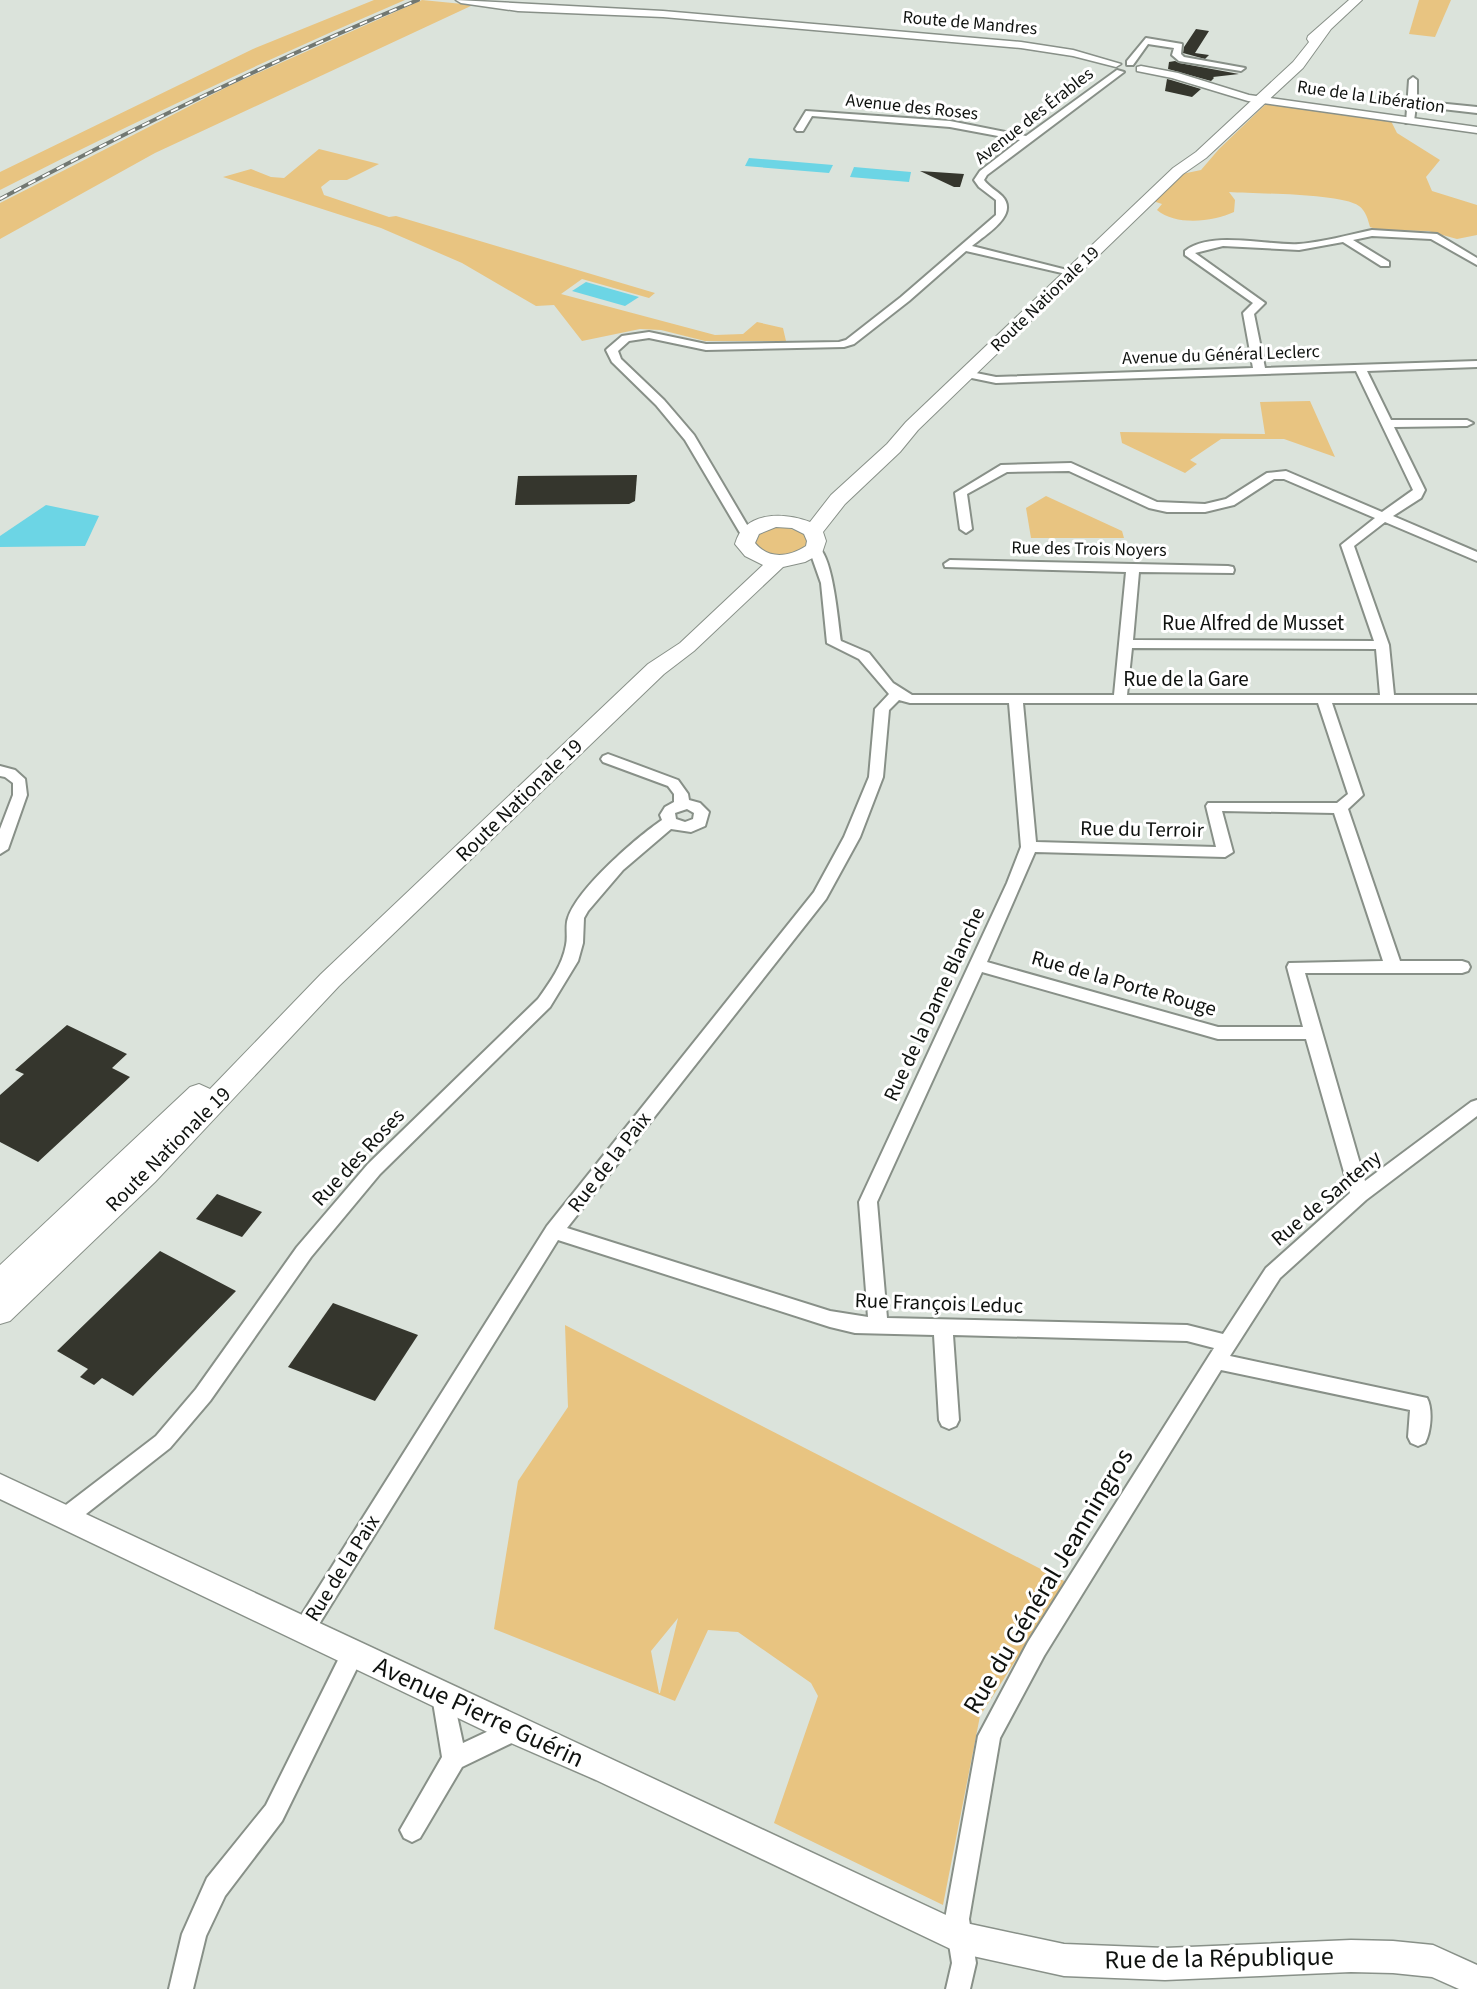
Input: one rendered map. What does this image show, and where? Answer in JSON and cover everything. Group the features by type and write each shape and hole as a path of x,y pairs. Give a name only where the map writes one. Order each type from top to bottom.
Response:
{"main road":[{"name":"Route Nationale 19","path":"656,669 687,646 786,560 805,556 828,510 893,450 910,428 1178,171 1201,155 1299,50 1325,30 1356,0"},
{"name":"Route Nationale 19","path":"792,522 808,517 821,508 893,440 910,428"},
{"path":"786,560 756,556 745,544 747,535 756,527 766,523 792,522 814,540"},
{"name":"Route Nationale 19","path":"0,1312 145,1174 330,980 656,669 688,633 748,578 754,571 756,556"},
{"name":"Route Nationale 19","path":"0,1283 263,1034 330,980"}],"street":[{"name":"Route de Mandres","path":"461,0 518,8 663,14 1021,45 1073,53 1118,68 1136,66"},
{"path":"1241,69 1182,59 1176,55 1179,46 1146,41 1136,66 1254,99"},
{"name":"Avenue des Érables","path":"732,514 712,473 686,432 616,360 612,350 616,345 626,338 649,335 706,347 840,345 850,342 1001,216 1004,207 1001,200 982,186 979,180 983,173 1029,140 1118,68"},
{"path":"1413,80 1410,112 1477,110"},
{"name":"Rue de la Libération","path":"1254,99 1387,118 1410,112 1477,130"},
{"name":"Avenue des Roses","path":"800,129 809,113 950,124 1029,140"},
{"path":"1260,373 1248,313 1260,303 1190,254 1194,249 1223,243 1299,247 1372,233 1433,236 1477,262"},
{"path":"1344,238 1385,264"},
{"path":"969,245 1074,271"},
{"name":"Avenue du Général Leclerc","path":"966,374 996,380 1477,364"},
{"path":"1360,369 1419,490 1417,495 1383,517 1347,545 1382,645 1388,700"},
{"path":"1386,424 1467,423"},
{"path":"966,529 961,493 1005,468 1071,467 1153,504 1167,508 1220,506 1271,476 1286,476 1477,557"},
{"path":"732,514 766,523"},
{"path":"732,514 747,535"},
{"path":"814,540 824,572 834,643 848,651 862,654 880,672 889,690 896,695"},
{"path":"786,560 824,572"},
{"name":"Rue des Trois Noyers","path":"950,564 1228,570"},
{"path":"1120,700 1133,568"},
{"name":"Rue Alfred de Musset","path":"1125,644 1382,645"},
{"name":"Rue de la Gare","path":"896,695 910,699 1477,699"},
{"name":"Rue de la Paix","path":"303,1630 554,1231 820,895 852,837 876,777 882,709 896,695"},
{"name":"Rue de la Dame Blanche","path":"878,1325 868,1202 1016,883 1029,847 1016,699"},
{"path":"1324,700 1356,795 1340,808 1393,966"},
{"path":"608,759 674,783 681,794 682,805"},
{"path":"0,771 10,774 20,782 20,795 0,849"},
{"path":"682,805 699,809 702,812 702,820 690,827 678,827 670,822 668,812 682,805"},
{"name":"Rue du Terroir","path":"1029,847 1225,852 1213,806 1340,808"},
{"name":"Rue des Roses","path":"64,1518 163,1442 203,1395 304,1252 374,1169 544,1003 562,978 574,948 576,916 610,874 655,830 670,822"},
{"name":"Rue de la Porte Rouge","path":"976,965 1218,1033 1313,1033"},
{"path":"1360,1195 1295,967 1462,967"},
{"name":"Rue de Santeny","path":"1221,1352 1273,1273 1360,1195 1477,1107"},
{"name":"Rue François Leduc","path":"554,1231 855,1325 1187,1333 1221,1352 1420,1404 1418,1437"},
{"path":"943,1328 949,1420"},
{"name":"Rue du Général Jeanningros","path":"958,1989 964,1963 957,1919 989,1736 1036,1649 1221,1352"},
{"name":"Avenue Pierre Guérin","path":"0,1486 514,1730 606,1770 959,1937"},
{"path":"181,1989 194,1934 216,1887 274,1813 353,1653"},
{"path":"443,1696 454,1759"},
{"path":"412,1830 454,1759 514,1730"},
{"name":"Rue de la République","path":"959,1937 1064,1960 1165,1964 1340,1956 1393,1957 1433,1961 1477,1981"}],"shaded area":[{"path":"374,0 405,0 201,92 0,190 0,172 253,49"},
{"path":"422,0 473,5 155,153 0,239 0,203 231,85"},
{"path":"1419,0 1451,0 1435,37 1409,34"},
{"path":"1267,103 1391,121 1397,133 1440,160 1426,177 1432,191 1477,205 1477,235 1457,239 1428,231 1379,230 1370,227 1365,213 1359,206 1317,196 1229,192 1235,200 1234,212 1195,221 1174,218 1157,210 1162,204 1153,201 1177,175 1201,170 1219,149"},
{"path":"319,149 379,164 347,180 330,180 321,187 324,195 389,217 396,216 655,293 649,298 582,279 561,294 715,335 743,334 757,322 783,328 786,341 705,341 661,330 640,329 582,341 554,305 536,306 462,263 381,228 223,177 251,169 271,177 284,178"},
{"path":"1310,401 1335,457 1284,439 1221,439 1190,460 1197,464 1185,473 1122,443 1120,432 1265,434 1260,402"},
{"path":"1046,496 1122,531 1124,538 1031,538 1026,508"},
{"path":"781,526 804,533 808,542 804,548 782,555 766,552 755,543 759,533"},
{"path":"565,1325 1066,1582 980,1716 943,1905 774,1823 818,1696 811,1683 738,1632 708,1630 675,1701 494,1629 518,1481 568,1407","holes":["678,1618 660,1693 651,1651"]}],"water":[{"path":"749,158 833,165 829,173 745,166"},
{"path":"854,167 911,172 909,182 850,177"},
{"path":"586,282 639,297 625,306 572,291"},
{"path":"46,505 99,516 85,546 0,547 0,536"}],"building":[{"path":"1196,29 1209,31 1195,53 1209,55 1205,59 1183,53 1184,47"},
{"path":"1175,61 1239,74 1213,77 1211,81 1168,69 1169,62"},
{"path":"1167,79 1201,89 1192,97 1165,91"},
{"path":"920,171 964,174 960,187 954,187"},
{"path":"637,475 635,501 629,504 515,505 518,476"},
{"path":"67,1025 127,1054 112,1068 130,1077 38,1162 0,1142 0,1095 24,1074 15,1070"},
{"path":"217,1194 262,1212 242,1237 196,1219"},
{"path":"160,1251 236,1291 133,1396 102,1378 94,1385 80,1377 88,1369 57,1351"},
{"path":"333,1303 418,1335 375,1401 288,1367"}],"railway":[{"path":"0,199 207,94 418,0"}]}
